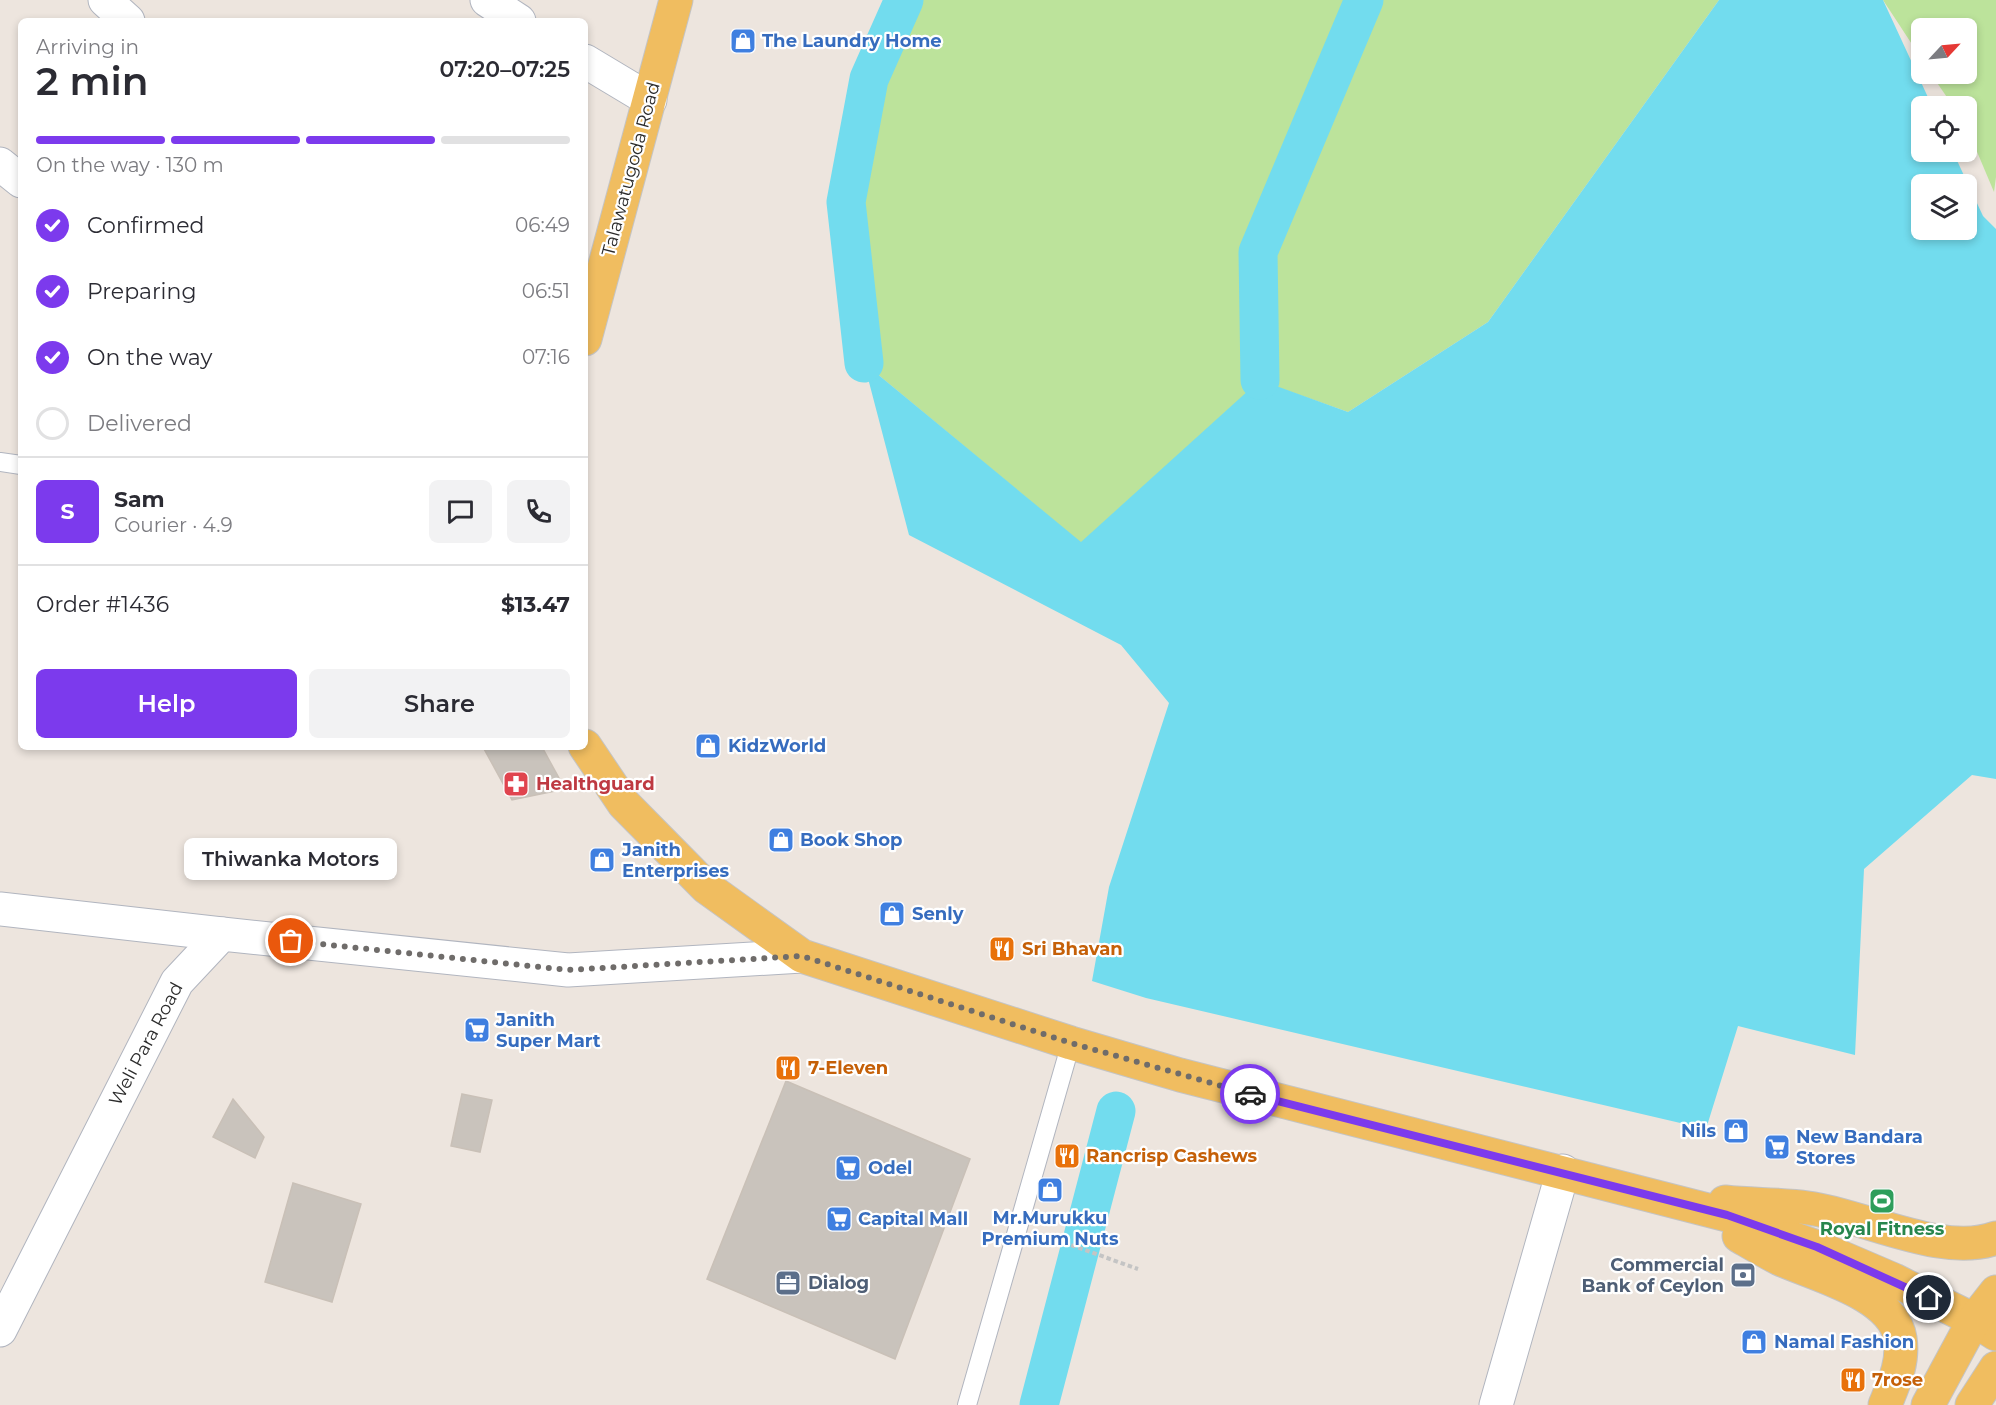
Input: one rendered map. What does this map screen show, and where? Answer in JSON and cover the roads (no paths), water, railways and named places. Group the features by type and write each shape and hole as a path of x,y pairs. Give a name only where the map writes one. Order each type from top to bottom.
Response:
{"main road":[{"name":"Talawatugoda Road","path":"588,326 676,0"},
{"path":"588,750 624,804 706,887 802,956 1071,1043 1180,1075 1342,1118 1669,1198 1727,1215 1817,1247 1894,1280 1985,1327"},
{"path":"1669,1198 1807,1207 1855,1217 1932,1240 1965,1243 1996,1238"},
{"path":"1669,1198 1779,1258 1862,1293 1888,1314 1900,1336 1901,1361 1885,1405"},
{"path":"1928,1405 1985,1327 1996,1292"},
{"path":"1972,1405 1996,1368"}],"street":[{"path":"105,0 125,18"},
{"path":"487,0 514,18"},
{"path":"588,63 650,100"},
{"path":"0,164 18,179"},
{"path":"0,909 568,970 802,956"},
{"name":"Weli Para Road","path":"0,1330 177,982 222,934"},
{"path":"1496,1405 1563,1172"}],"lane":[{"path":"0,462 18,465"},
{"path":"967,1405 1071,1043"}],"water":[{"path":"1719,0 1883,0 1911,61 1911,84 1922,84 1927,96 1911,96 1911,162 1958,162 1963,174 1911,174 1911,240 1977,240 1977,203 1983,216 1996,229 1996,779 1972,775 1864,869 1855,1055 1738,1026 1706,1129 1146,998 1092,981 1109,887 1169,703 1121,645 909,535 864,363 1081,542 1260,380 1348,412 1488,322"}],"waterway":[{"path":"864,363 846,202 869,79 904,0"},
{"path":"1260,380 1258,252 1364,0"},
{"path":"1039,1405 1116,1111"}],"place":[{"name":"The Laundry Home","path":"743,41"},
{"name":"KidzWorld","path":"708,746"},
{"name":"Healthguard","path":"516,784"},
{"name":"Book Shop","path":"781,840"},
{"name":"Janith Enterprises","path":"602,860"},
{"name":"Senly","path":"892,914"},
{"name":"Thiwanka Motors","path":"291,941"},
{"name":"Sri Bhavan","path":"1002,949"},
{"name":"Janith Super Mart","path":"477,1030"},
{"name":"7-Eleven","path":"788,1068"},
{"name":"Nils","path":"1736,1131"},
{"name":"New Bandara Stores","path":"1777,1147"},
{"name":"Rancrisp Cashews","path":"1067,1156"},
{"name":"Odel","path":"848,1168"},
{"name":"Mr.Murukku Premium Nuts","path":"1050,1190"},
{"name":"Royal Fitness","path":"1882,1201"},
{"name":"Capital Mall","path":"839,1219"},
{"name":"Commercial Bank of Ceylon","path":"1743,1275"},
{"name":"Dialog","path":"788,1283"},
{"name":"Namal Fashion","path":"1754,1342"},
{"name":"7rose","path":"1853,1380"}]}
